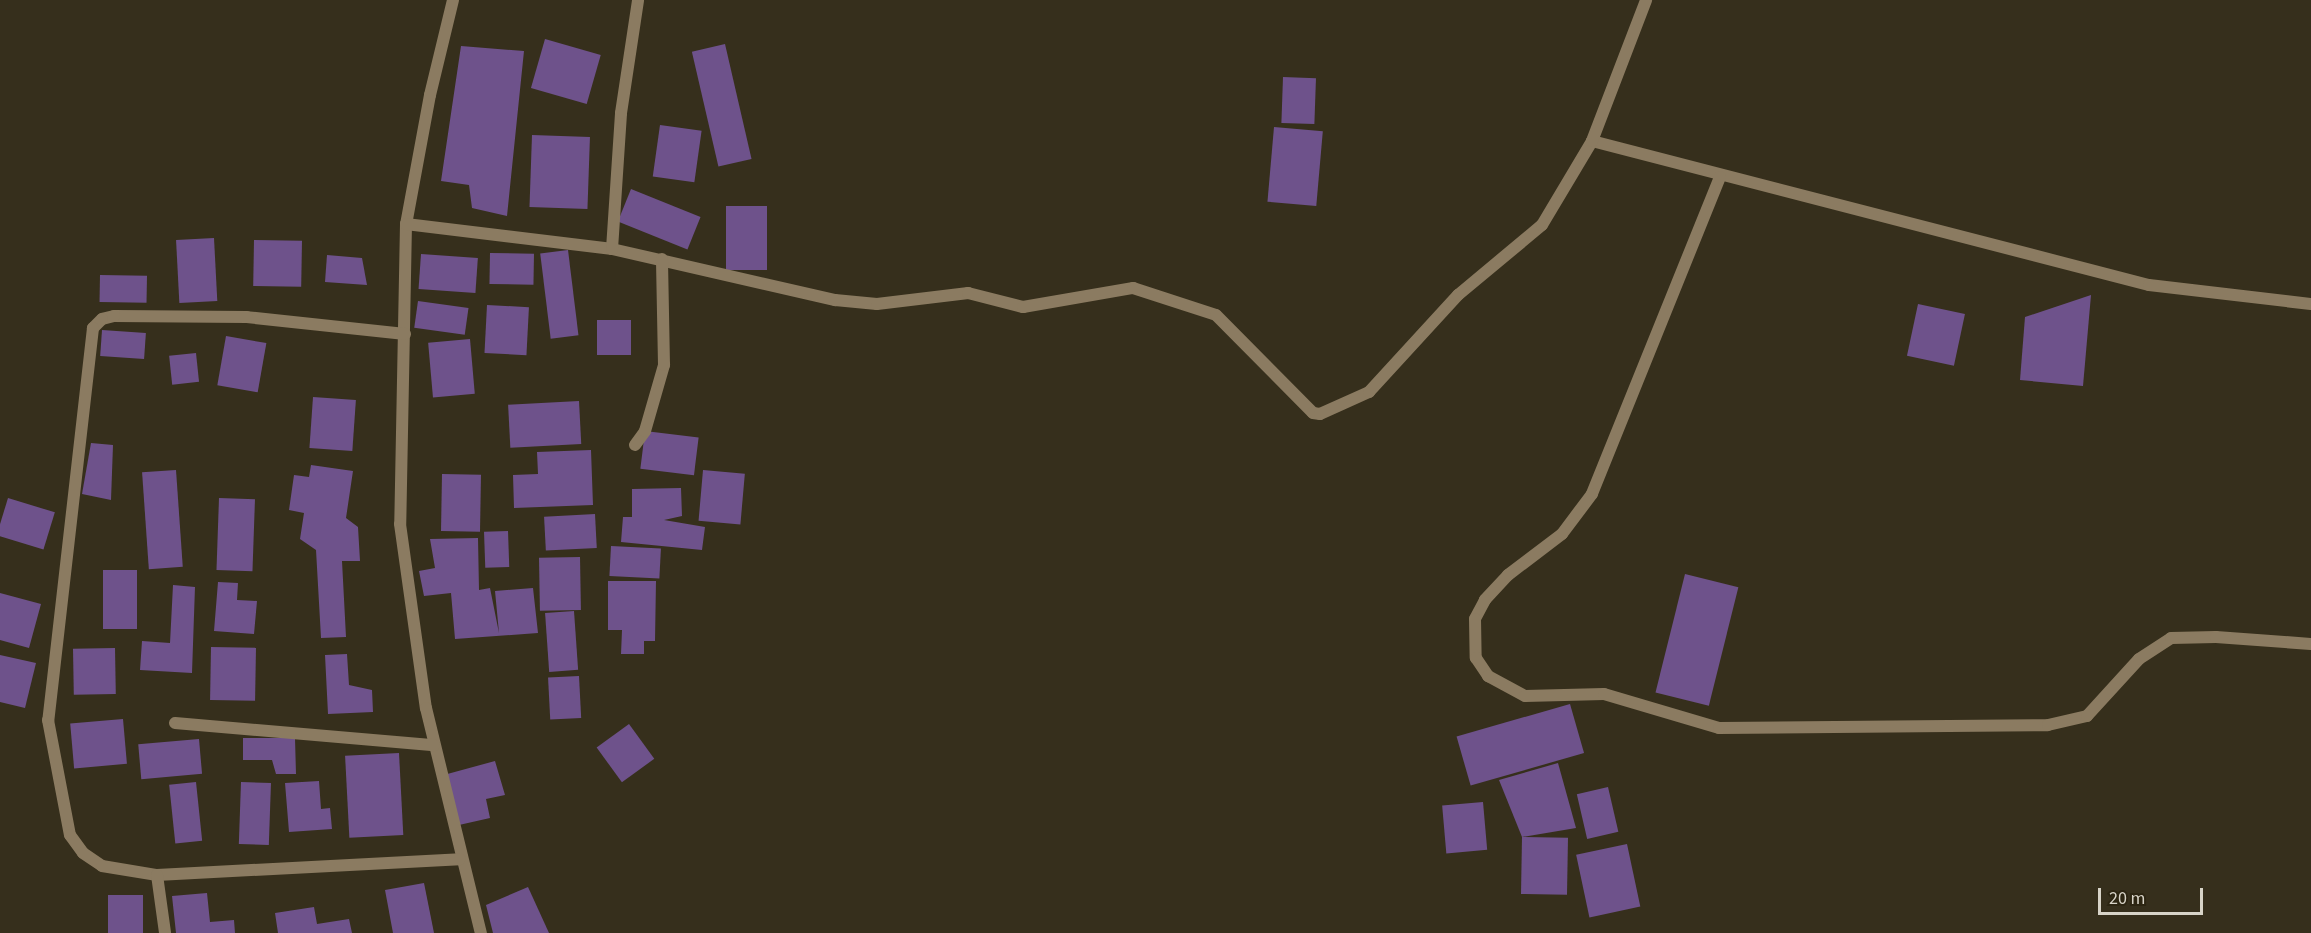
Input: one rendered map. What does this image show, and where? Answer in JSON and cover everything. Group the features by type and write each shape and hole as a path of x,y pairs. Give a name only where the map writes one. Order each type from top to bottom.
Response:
{"street":[{"path":"453,0 430,95 406,224 400,524 410,615 434,745 460,859 481,933"},
{"path":"612,249 621,113 638,0"},
{"path":"406,224 612,249 825,298 878,303 968,293 1023,307 1116,288 1133,288 1216,315 1313,413 1320,414 1369,392 1458,295 1542,225 1592,141 1646,0"},
{"path":"1592,141 1720,177 2149,285 2311,304"},
{"path":"1720,177 1592,494 1562,534 1508,575 1485,600 1475,620 1476,658 1488,676 1525,696 1604,694 1719,728 2048,725 2087,716 2139,659 2171,638 2216,637 2311,644"},
{"path":"635,445 645,431 664,365 662,259"},
{"path":"405,334 247,316 114,316 102,319 93,328 48,720 70,834 83,853 102,866 157,875 460,859"},
{"path":"175,723 434,745"},
{"path":"157,875 165,933"}],"building":[{"path":"545,39 601,55 587,104 531,88"},
{"path":"725,44 752,159 718,167 692,52"},
{"path":"461,46 524,51 507,216 472,208 469,185 441,181"},
{"path":"1283,77 1316,78 1314,124 1281,123"},
{"path":"660,125 702,131 694,182 653,176"},
{"path":"1274,127 1323,131 1316,206 1267,202"},
{"path":"532,135 590,137 587,209 529,207"},
{"path":"631,189 701,217 687,250 618,221"},
{"path":"726,206 767,206 767,270 726,270"},
{"path":"214,238 217,301 179,303 176,240"},
{"path":"254,240 302,241 301,287 253,286"},
{"path":"568,250 578,335 551,339 540,253"},
{"path":"490,253 534,254 533,285 489,284"},
{"path":"421,254 478,258 475,293 419,289"},
{"path":"327,255 362,258 367,285 325,282"},
{"path":"100,275 147,276 147,303 100,302"},
{"path":"2091,295 2083,386 2020,380 2025,317"},
{"path":"418,301 469,308 465,335 414,328"},
{"path":"1918,304 1965,314 1954,366 1907,356"},
{"path":"487,305 529,307 526,355 484,353"},
{"path":"597,320 631,320 631,355 597,355"},
{"path":"102,330 146,333 144,359 100,356"},
{"path":"226,336 266,343 258,392 217,385"},
{"path":"470,339 475,394 433,397 428,343"},
{"path":"196,353 199,382 172,385 169,356"},
{"path":"313,397 356,400 352,451 309,448"},
{"path":"579,401 581,444 510,448 508,405"},
{"path":"645,431 699,438 694,475 640,469"},
{"path":"91,443 113,445 111,500 82,494"},
{"path":"591,450 593,505 514,508 513,475 538,474 537,452"},
{"path":"311,465 353,471 346,518 358,527 360,561 342,561 346,637 321,638 316,550 300,539 304,513 289,510 294,475 309,477"},
{"path":"176,470 183,567 149,569 142,472"},
{"path":"703,470 745,474 740,524 699,521"},
{"path":"442,474 481,475 480,532 441,531"},
{"path":"681,488 682,516 664,520 705,527 702,550 621,542 623,517 632,517 632,489"},
{"path":"8,498 55,512 43,550 0,536 0,524"},
{"path":"219,498 255,499 252,571 216,570"},
{"path":"595,514 597,548 546,551 544,517"},
{"path":"508,531 509,567 485,568 484,532"},
{"path":"478,538 479,590 490,588 499,633 495,591 533,588 538,633 455,639 451,593 424,596 419,571 435,568 430,539"},
{"path":"611,546 661,549 659,579 609,576"},
{"path":"580,557 581,610 540,611 539,558"},
{"path":"103,570 137,570 137,629 103,629"},
{"path":"1685,574 1738,587 1709,706 1655,692"},
{"path":"608,581 656,581 655,641 644,641 644,654 621,654 622,630 608,630"},
{"path":"218,582 238,583 237,600 257,601 254,634 214,631"},
{"path":"173,585 195,587 192,673 140,670 142,641 170,643"},
{"path":"0,593 41,604 29,648 0,640"},
{"path":"574,611 578,670 549,672 545,613"},
{"path":"211,647 256,648 255,701 210,700"},
{"path":"115,648 116,694 74,695 73,649"},
{"path":"347,654 349,685 372,690 373,712 328,714 325,655"},
{"path":"0,655 36,663 25,708 0,702"},
{"path":"579,676 581,718 550,720 548,678"},
{"path":"1570,704 1584,753 1471,786 1457,737"},
{"path":"123,719 127,764 74,768 70,724"},
{"path":"629,724 654,759 622,782 597,748"},
{"path":"243,738 295,738 296,774 276,774 272,760 243,760"},
{"path":"199,739 202,774 141,779 138,744"},
{"path":"399,753 403,835 349,838 345,756"},
{"path":"495,761 505,795 486,799 490,818 459,825 440,776"},
{"path":"1558,763 1576,828 1522,837 1499,780"},
{"path":"319,781 321,809 330,808 332,829 289,832 285,783"},
{"path":"196,782 202,841 175,843 169,785"},
{"path":"241,782 271,783 269,845 239,844"},
{"path":"1608,787 1618,832 1587,839 1577,794"},
{"path":"1483,802 1487,850 1446,853 1442,806"},
{"path":"1522,837 1568,838 1567,895 1521,894"},
{"path":"1627,844 1640,907 1589,917 1576,855"},
{"path":"424,883 434,933 393,933 385,890"},
{"path":"528,887 549,933 493,933 486,905"},
{"path":"207,893 210,922 234,920 235,933 176,933 172,896"},
{"path":"108,895 143,895 143,933 108,933"},
{"path":"314,907 317,924 349,919 352,933 278,933 275,913"}]}
